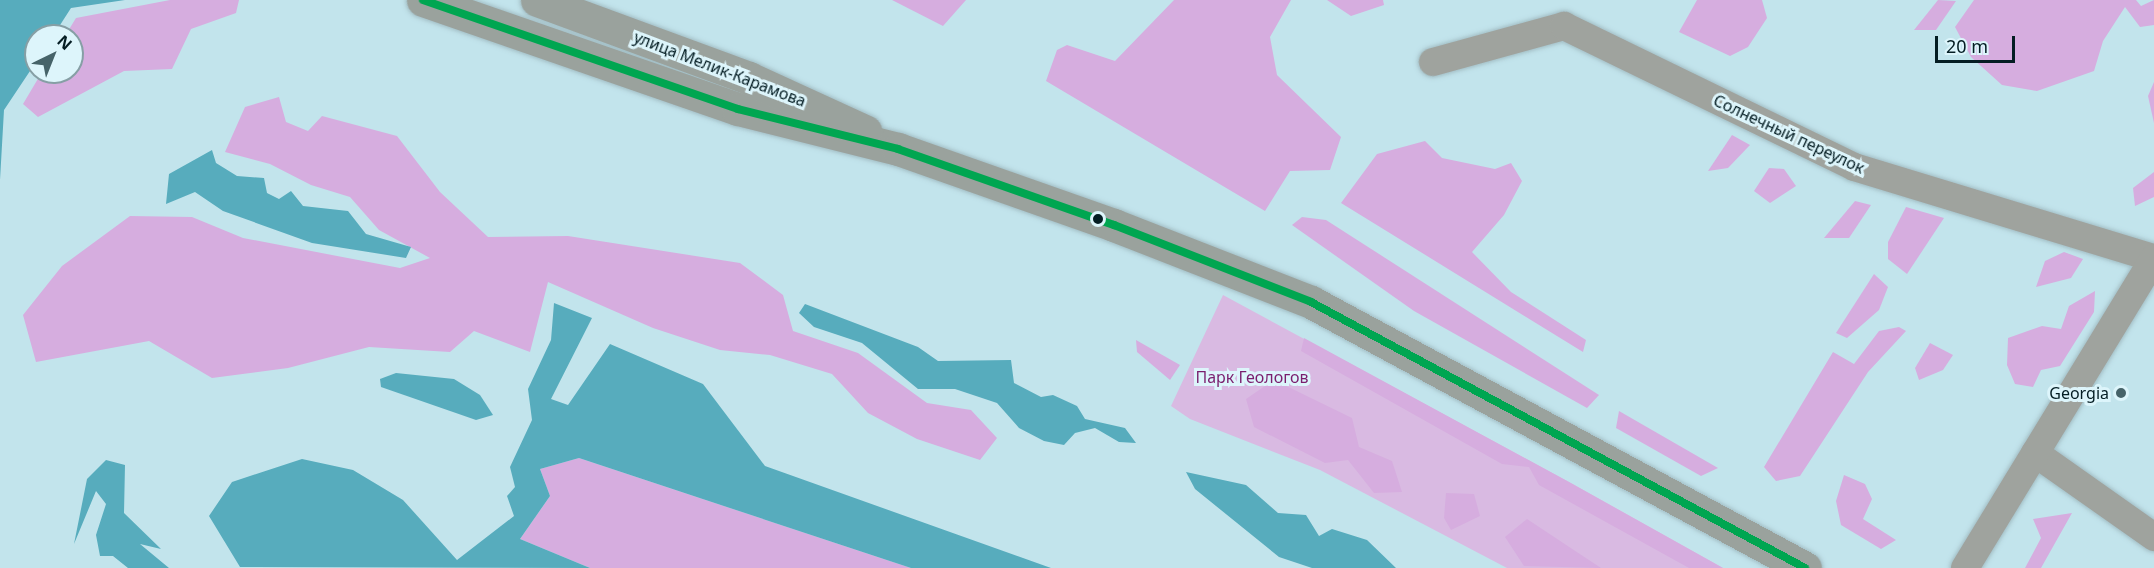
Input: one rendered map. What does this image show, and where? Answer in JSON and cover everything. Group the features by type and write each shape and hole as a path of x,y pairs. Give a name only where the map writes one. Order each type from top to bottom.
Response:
{"main road":[{"name":"улица Мелик-Карамова","path":"423,0 738,109 898,149 1114,225 1311,303 1805,568"},
{"name":"улица Мелик-Карамова","path":"537,0 814,104 898,149"}],"street":[{"name":"Солнечный переулок","path":"1433,62 1564,26 1854,167 2154,258"},
{"path":"1965,568 2154,258"},
{"path":"2035,453 2146,523"}],"green space":[{"name":"Парк Геологов","path":"1223,295 1723,568 1507,568 1320,470 1190,419 1171,406"}],"shaded area":[{"path":"170,0 239,0 236,13 191,29 172,69 124,71 38,117 23,104 35,84 84,84 84,24 72,24 76,18"},
{"path":"892,0 966,0 943,26"},
{"path":"1174,0 1291,0 1270,37 1277,75 1341,137 1330,170 1290,171 1265,211 1046,81 1057,50 1067,45 1115,61"},
{"path":"1327,0 1383,0 1384,5 1351,16"},
{"path":"1697,0 1762,0 1767,18 1748,47 1730,56 1679,32"},
{"path":"1938,0 1956,1 1936,30 1914,30"},
{"path":"1974,0 2136,0 2141,6 2154,0 2154,25 2140,27 2125,7 2103,41 2094,71 2037,91 2002,85 1971,57 1955,27"},
{"path":"2154,82 2154,123 2148,96"},
{"path":"279,97 286,122 308,131 322,116 397,136 440,192 488,237 568,236 740,263 783,295 793,331 858,353 927,403 971,410 997,438 980,460 917,439 868,413 832,374 770,355 720,350 653,328 548,282 530,352 474,331 450,352 369,347 288,368 212,378 149,341 36,362 23,315 62,266 130,216 192,217 243,238 400,268 430,258 379,230 350,197 311,185 270,164 225,152 245,107"},
{"path":"1732,135 1750,145 1728,168 1708,171"},
{"path":"1425,141 1442,158 1495,169 1511,163 1522,181 1504,215 1472,252 1511,292 1586,340 1583,352 1341,203 1377,154"},
{"path":"1769,168 1784,169 1796,186 1770,203 1754,191"},
{"path":"2154,172 2154,197 2135,206 2133,188"},
{"path":"1855,201 1871,205 1849,238 1824,238"},
{"path":"1906,207 1944,218 1907,274 1888,259 1888,242"},
{"path":"1302,217 1326,220 1599,395 1587,408 1414,311 1292,225"},
{"path":"2064,252 2083,259 2071,278 2036,287 2045,261"},
{"path":"1874,274 1888,287 1879,310 1847,338 1836,333"},
{"path":"2095,291 2094,312 2060,366 2041,370 2033,387 2015,384 2007,365 2008,338 2042,326 2061,329 2069,306"},
{"path":"1899,327 1906,331 1868,372 1800,476 1776,481 1764,467 1833,352 1854,364 1879,331"},
{"path":"1304,338 1723,568 1689,568 1539,485 1529,467 1502,464 1301,351"},
{"path":"1136,340 1180,365 1170,380 1137,352"},
{"path":"1930,343 1953,355 1943,370 1919,380 1915,368"},
{"path":"1274,380 1352,418 1359,447 1392,461 1402,492 1374,493 1348,460 1325,463 1254,427 1246,399"},
{"path":"1619,411 1718,468 1701,476 1616,428"},
{"path":"579,458 911,568 590,568 520,539 550,496 540,469"},
{"path":"1844,475 1865,484 1872,499 1863,519 1896,540 1881,549 1841,525 1836,501"},
{"path":"1446,493 1474,494 1480,516 1451,530 1444,518"},
{"path":"2072,513 2041,568 2025,568 2041,538 2033,519"},
{"path":"1527,519 1601,568 1524,566 1505,537"}],"water":[{"path":"0,0 125,0 71,8 61,24 24,24 24,80 4,110 0,180"},
{"path":"212,150 216,163 237,176 264,178 267,193 279,199 291,191 303,206 348,211 366,234 411,247 406,258 312,243 223,211 195,192 166,204 169,174"},
{"path":"554,303 592,318 551,399 568,405 610,344 703,384 765,466 1051,568 911,568 579,458 540,469 550,496 520,539 590,568 240,567 209,516 232,482 302,459 353,470 403,500 457,560 514,516 507,496 515,487 510,467 532,420 528,389 551,340"},
{"path":"805,304 918,347 938,361 1011,360 1014,383 1041,397 1053,395 1077,406 1085,419 1125,428 1136,443 1119,442 1095,428 1075,433 1064,445 1044,441 1019,428 997,403 955,389 918,389 862,343 814,327 799,313"},
{"path":"396,373 454,379 480,395 493,415 476,420 381,387 380,379"},
{"path":"106,460 125,465 124,513 161,549 140,544 169,568 128,568 113,556 100,556 96,535 106,504 96,491 74,544 87,479"},
{"path":"1186,472 1246,485 1278,513 1306,515 1319,536 1332,529 1367,540 1396,568 1312,568 1279,557 1195,489"}],"transit line":[{"path":"423,0 738,109 898,149 1114,225 1311,302 1805,568"}],"place":[{"name":"Georgia","path":"2121,393"}]}
